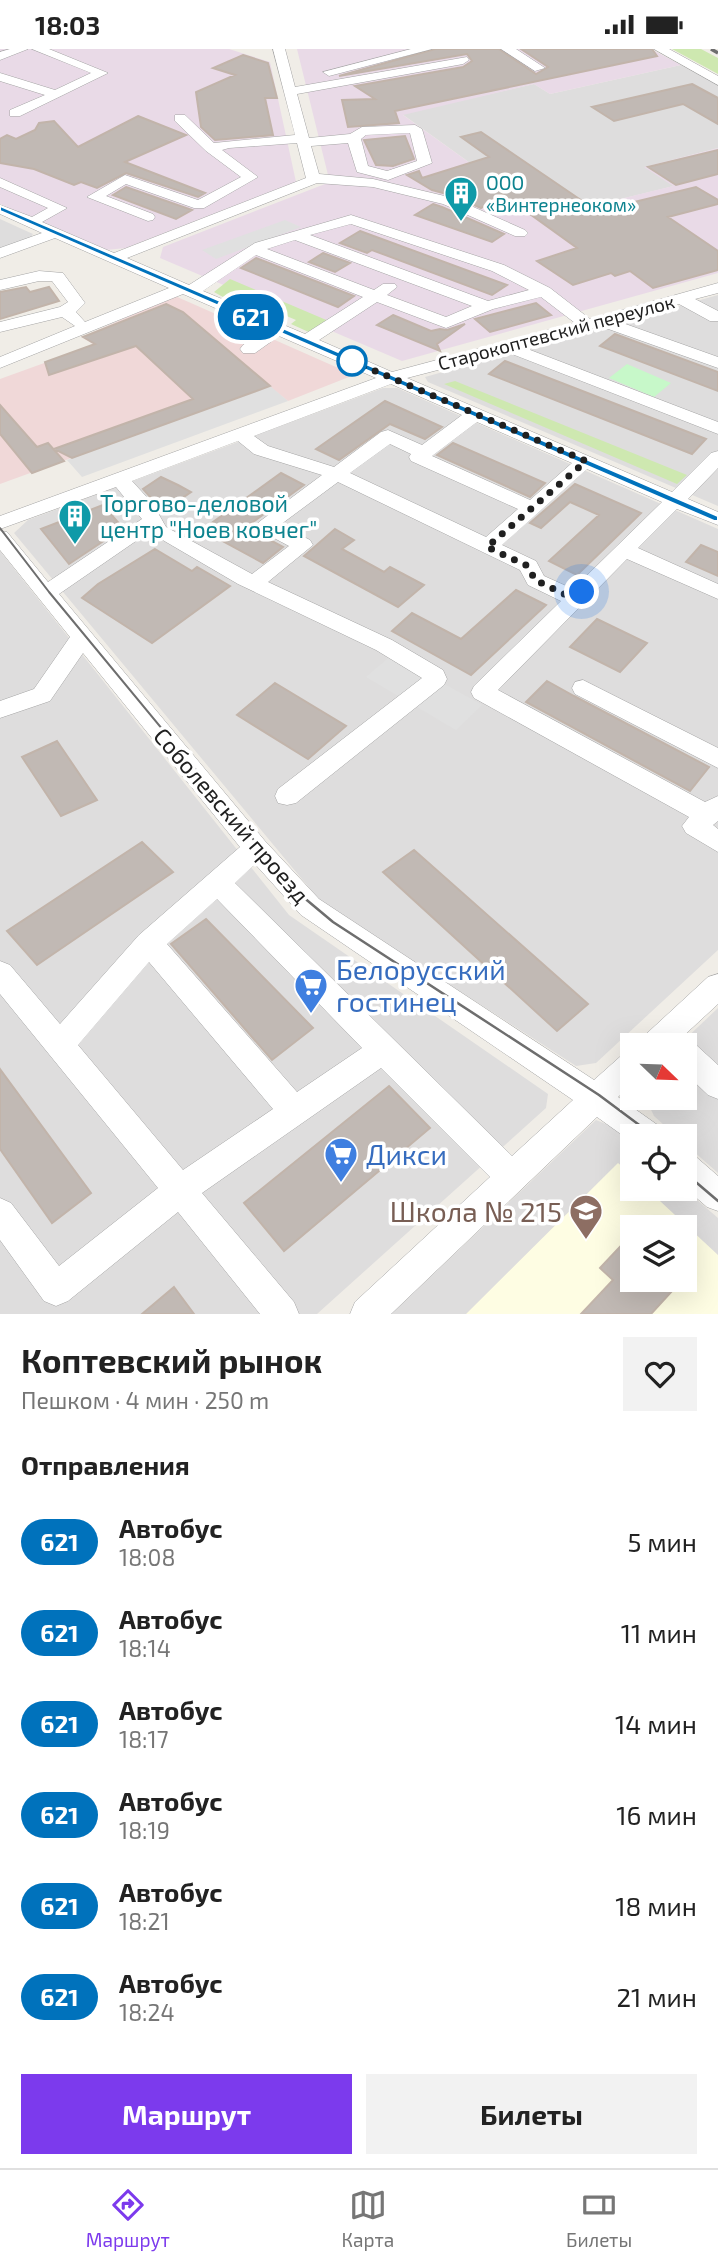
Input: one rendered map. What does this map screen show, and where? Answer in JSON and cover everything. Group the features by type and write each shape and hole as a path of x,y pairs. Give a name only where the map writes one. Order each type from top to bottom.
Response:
{"street":[{"path":"0,69 3,65 0,58 22,49"},
{"path":"0,119 102,73 38,49"},
{"path":"279,49 313,178"},
{"path":"352,49 370,61"},
{"path":"290,87 370,61 426,49"},
{"path":"507,49 539,68"},
{"path":"660,49 718,81"},
{"path":"290,87 341,84 463,59"},
{"path":"0,77 56,94"},
{"path":"0,107 15,113"},
{"path":"148,217 94,197 125,179 199,205 251,177 211,148 180,118"},
{"path":"211,148 229,143 354,138 362,131 415,129 425,163 373,183"},
{"path":"354,138 362,169 388,176"},
{"path":"114,258 307,184 313,178 373,183 448,201 520,233"},
{"path":"0,182 60,208 39,218"},
{"path":"0,209 718,519"},
{"path":"0,363 187,289 260,246 351,219 498,268 544,291 594,323 718,363"},
{"path":"0,253 55,233"},
{"path":"295,235 487,306"},
{"path":"257,250 446,323 487,306 544,291"},
{"path":"0,285 39,276 57,276 77,303 66,311 0,327"},
{"path":"306,341 406,276"},
{"name":"Старокоптевский переулок","path":"0,523 419,368 508,347 718,288"},
{"path":"682,299 716,317"},
{"path":"66,311 84,328"},
{"path":"249,349 278,329"},
{"path":"508,347 718,428"},
{"path":"476,414 418,457 532,508"},
{"path":"240,434 268,453 337,474 528,566 535,580 575,599"},
{"path":"253,583 303,545 266,526 388,436 425,453"},
{"path":"718,457 482,692 713,810 695,826 718,842"},
{"path":"487,547 586,461"},
{"path":"120,479 146,508 158,531 253,583 384,645 435,676 436,680 287,796"},
{"path":"46,593 153,520"},
{"name":"Соболевский проезд","path":"3,547 46,593 256,848 310,907 632,1124"},
{"path":"624,549 718,592"},
{"path":"0,710 42,695 82,637"},
{"path":"583,688 718,759"},
{"path":"60,1045 149,943 256,848"},
{"path":"218,882 512,1178"},
{"path":"149,943 295,1112"},
{"path":"3,981 60,1045 282,1314"},
{"path":"679,1033 718,986"},
{"path":"0,1214 56,1290 179,1191 383,1049"},
{"path":"697,1066 718,1085"},
{"path":"367,1314 620,1076"},
{"path":"697,1178 718,1196"}],"shaded area":[{"path":"0,49 229,49 270,62 296,182 126,248 106,250 0,204"},
{"path":"297,49 651,49 681,65 550,94 534,84 403,115 513,194 555,215 673,186 644,167 718,148 718,273 402,361 160,258 163,247 325,184 329,179"},
{"path":"681,65 718,85 718,148 645,167 674,186 555,215 513,194 402,114 534,84 550,94"},
{"path":"0,219 33,234 0,249"},
{"path":"285,220 301,227 216,259 202,250"},
{"path":"718,295 718,506 428,382 425,377"},
{"path":"175,296 354,375 288,401 269,386 0,484 0,379 94,345 82,337"},
{"path":"270,386 288,401 82,477 67,460"},
{"path":"383,388 397,388 718,529 718,950 628,1033 620,1033 620,1041 596,1063 576,1066 321,902 14,533 28,520"},
{"path":"0,551 289,915 548,1094 546,1108 317,1314 0,1314"},
{"path":"392,655 482,705 456,730 366,677"},
{"path":"718,1008 718,1173 697,1154 697,1124 663,1124 651,1110 697,1110 697,1033 692,1033"},
{"path":"596,1120 620,1133 620,1201 697,1200 718,1218 718,1314 391,1314"},
{"name":"Школа № 215","path":"618,1163 620,1201 660,1201 675,1215 620,1215 620,1292 697,1292 697,1235 718,1255 718,1314 466,1314"}],"green space":[{"path":"672,49 701,49 718,58 718,74"},
{"path":"230,279 331,322 313,334 291,324 296,320 270,309 264,312 244,304 249,300 232,292 223,297 214,292"},
{"path":"627,364 671,383 654,397 609,378"},
{"path":"455,381 687,475 677,484 444,384"}],"building":[{"path":"435,49 499,49 536,74 548,67 521,49 652,49 657,56 395,111 399,123 348,127 342,100 375,99 355,86 463,67 472,61 467,54 339,76"},
{"path":"243,55 268,63 277,98 265,98 273,135 215,140 201,127 196,92 235,75 213,68"},
{"path":"692,84 718,98 718,124 683,104 614,121 592,107"},
{"path":"138,116 186,135 125,162 205,193 198,197 126,173 97,188 81,182 74,185 34,169 0,163 0,139 7,135 16,139 35,130 39,123 54,121 78,147"},
{"path":"481,132 597,211 696,187 718,200 718,204 668,217 718,251 718,270 653,288 630,271 615,276 611,273 573,285 537,261 577,248 502,194 481,208 432,190 407,175 419,171 422,178 489,157 461,137"},
{"path":"405,136 414,159 393,166 376,165 364,140"},
{"path":"718,150 718,174 676,185 648,167"},
{"path":"126,187 192,210 176,219 113,195"},
{"name":"ООО «Винтернеоком»","path":"433,204 504,234 492,242 415,215"},
{"path":"360,231 507,285 492,295 372,250 367,253 340,243"},
{"path":"323,253 350,263 335,272 309,262"},
{"path":"256,258 354,296 338,307 241,268"},
{"path":"26,287 30,292 49,287 59,301 0,319 0,292"},
{"path":"536,303 551,315 490,332 475,319"},
{"path":"166,304 183,312 270,386 72,458 54,449 193,399 136,346 49,375 45,362 95,344 83,337"},
{"path":"393,315 431,331 447,330 465,324 437,344 440,351 377,325"},
{"path":"615,334 718,372 718,391 600,346"},
{"path":"505,361 706,439 692,454 489,374"},
{"path":"385,401 442,427 425,439 390,424 339,460 316,449"},
{"path":"0,405 37,447 48,443 64,461 32,473 0,434"},
{"path":"453,443 545,483 530,497 437,455"},
{"path":"281,473 304,485 246,527 283,547 263,563 202,530"},
{"path":"161,477 191,492 169,507 151,498 143,489"},
{"path":"575,484 641,513 577,575 549,561 599,515 570,502 541,528 530,523"},
{"name":"Торгово-деловой центр \"Ноев ковчег\"","path":"103,505 123,528 69,564 41,529"},
{"path":"335,529 354,540 342,549 384,572 390,567 424,585 398,607 304,556"},
{"path":"701,545 718,552 718,576 686,562"},
{"path":"155,549 192,571 197,567 230,586 152,643 82,598 98,584"},
{"path":"516,590 546,605 471,675 392,631 412,613 461,639"},
{"path":"597,619 647,643 620,672 570,647"},
{"path":"547,681 709,767 690,791 526,702"},
{"path":"275,683 346,726 308,759 237,715"},
{"path":"57,741 97,800 61,816 22,757"},
{"path":"142,842 173,872 37,965 7,931"},
{"path":"414,850 588,1004 557,1031 383,872"},
{"path":"206,919 313,1028 272,1060 171,944"},
{"path":"0,1069 91,1193 52,1223 0,1149"},
{"path":"389,1086 430,1128 284,1251 244,1203"},
{"path":"620,1247 620,1292 671,1292 651,1314 581,1314 613,1280 600,1268"},
{"path":"174,1287 194,1314 142,1314"}],"tram line":[{"path":"0,528 49,592 277,868"},
{"path":"275,866 296,891 333,922 599,1095 638,1124"},
{"path":"697,1183 718,1201"}],"railway":[{"path":"711,49 718,53"}],"bus line":[{"name":"621","path":"0,209 718,519"}],"place":[{"name":"ООО «Винтернеоком»","path":"461,223"},
{"name":"Торгово-деловой центр \"Ноев ковчег\"","path":"75,546"},
{"name":"Белорусский гостинец","path":"311,1015"},
{"name":"Дикси","path":"341,1184"},
{"name":"Школа № 215","path":"586,1241"}],"route":[{"path":"352,361 586,461 487,547 528,566 535,580 555,590 575,599 582,592"}]}
